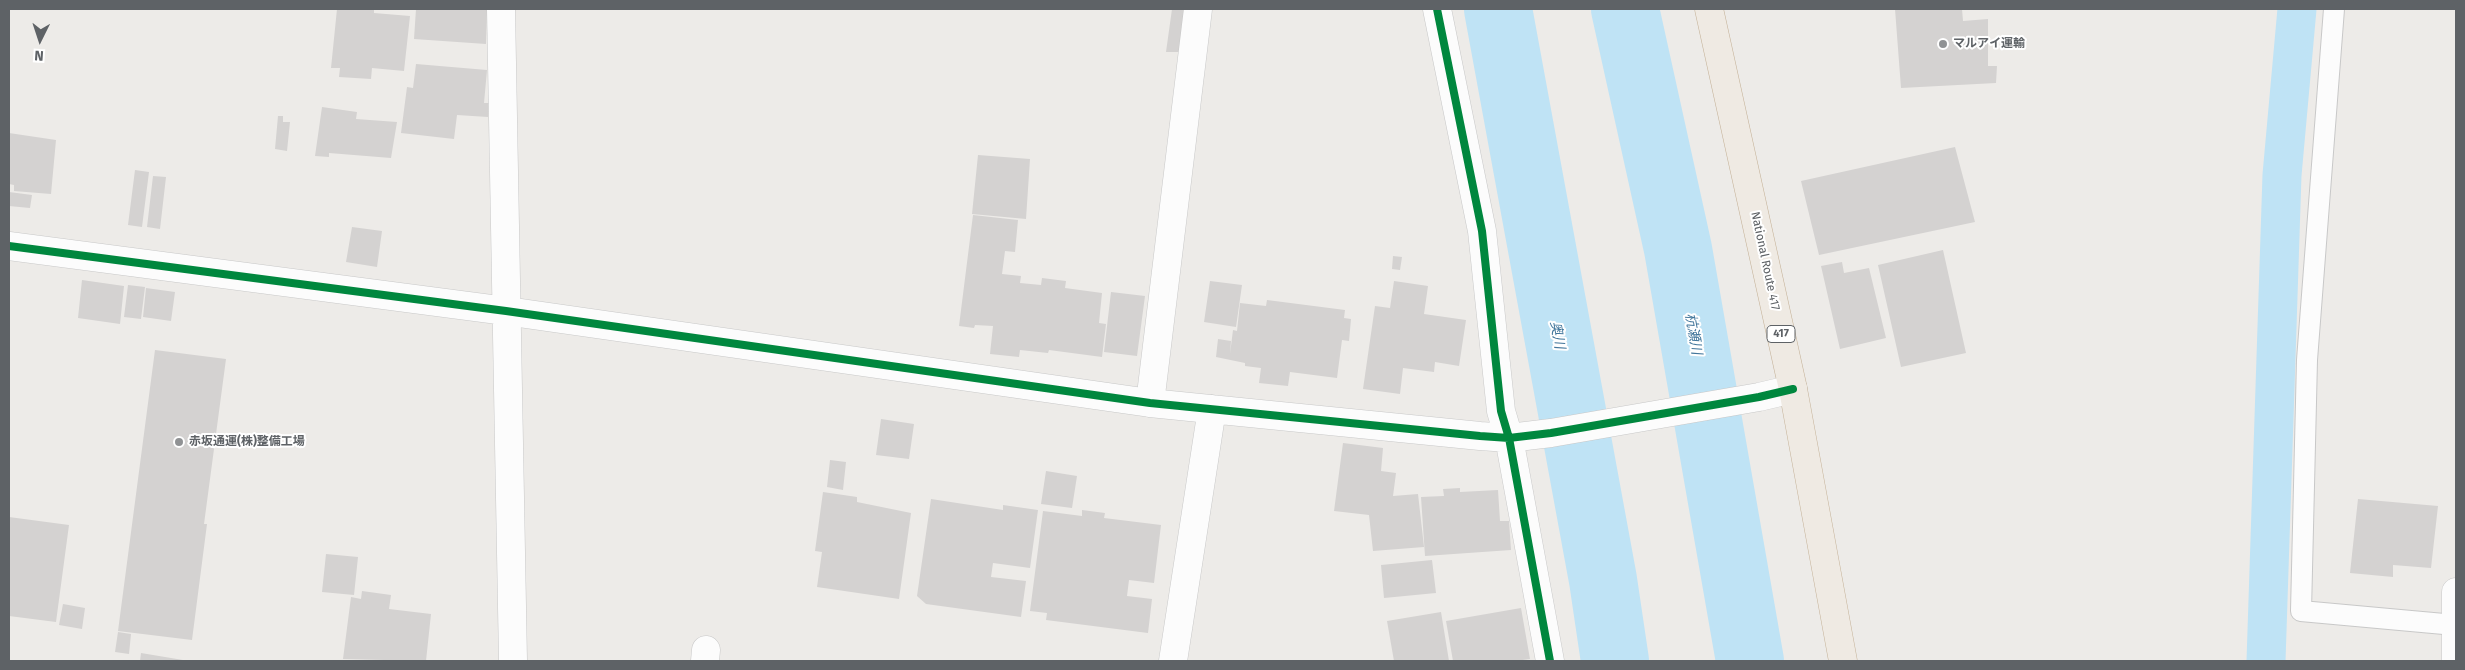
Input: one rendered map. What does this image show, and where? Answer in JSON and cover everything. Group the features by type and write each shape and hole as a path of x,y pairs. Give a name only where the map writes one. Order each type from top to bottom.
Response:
{"highway":[{"name":"National Route 417","path":"1709,9 1793,389 1843,661"}],"street":[{"path":"501,9 513,661"},
{"path":"1150,402 1198,9"},
{"path":"1437,9 1482,231 1501,411 1508,438 1550,661"},
{"path":"9,246 506,311 1150,402 1508,438 1551,433 1759,397 1793,389"},
{"path":"1173,661 1212,409"},
{"path":"2456,592 2456,661"}],"lane":[{"path":"2334,9 2307,360 2301,611 2455,625"}],"building":[{"path":"337,9 374,9 374,13 410,16 404,71 372,68 371,79 339,77 340,68 331,68"},
{"path":"416,9 487,9 486,44 414,39"},
{"path":"1172,9 1185,9 1181,52 1166,52"},
{"name":"マルアイ運輸","path":"1895,9 1962,9 1963,21 1988,19 1988,66 1997,66 1996,83 1901,88"},
{"path":"416,64 487,70 484,103 489,103 488,117 457,115 454,139 401,133 407,87 413,88"},
{"path":"322,107 357,112 356,119 397,122 391,158 329,153 329,157 315,156"},
{"path":"278,116 283,116 283,122 290,122 287,151 275,149"},
{"path":"9,133 56,140 51,194 14,191 14,185 9,184"},
{"path":"1955,147 1975,222 1819,255 1801,181"},
{"path":"978,155 1030,159 1026,219 972,214"},
{"path":"135,170 149,172 142,227 128,225"},
{"path":"153,176 166,177 160,229 147,227"},
{"path":"9,192 32,195 30,208 9,206"},
{"path":"973,215 1018,220 1015,252 1005,251 1002,274 1021,276 1020,283 1041,285 1042,278 1066,281 1065,288 1102,293 1099,323 1106,324 1102,357 1049,350 1048,353 1020,350 1019,357 990,354 993,326 975,325 974,328 959,326"},
{"path":"352,227 382,231 377,267 346,262"},
{"path":"1943,250 1966,353 1901,367 1878,265"},
{"path":"1393,256 1402,257 1400,270 1392,269"},
{"path":"1842,262 1844,273 1869,268 1886,338 1840,349 1821,266"},
{"path":"82,280 124,286 120,324 78,318"},
{"path":"1210,281 1242,285 1236,327 1204,322"},
{"path":"1394,281 1428,286 1424,314 1466,320 1459,366 1435,362 1434,372 1403,368 1400,394 1363,389 1375,306 1390,308"},
{"path":"128,285 145,287 141,319 124,317"},
{"path":"146,288 175,292 171,321 143,317"},
{"path":"1111,292 1145,296 1137,356 1104,352"},
{"path":"1267,300 1345,310 1344,318 1351,319 1349,341 1342,340 1337,378 1290,372 1288,386 1259,383 1261,368 1245,366 1245,363 1216,357 1218,339 1231,341 1230,354 1233,330 1237,331 1240,303 1266,306"},
{"name":"赤坂通運(株)整備工場","path":"155,350 226,359 204,524 207,524 192,640 118,631"},
{"path":"881,419 914,424 909,459 876,455"},
{"path":"1343,443 1383,448 1381,471 1396,473 1393,496 1418,494 1424,547 1373,551 1369,515 1334,511"},
{"path":"830,460 846,462 843,490 827,487"},
{"path":"1046,471 1077,476 1072,508 1041,504"},
{"path":"1460,488 1460,492 1498,490 1500,521 1509,521 1511,550 1425,556 1421,497 1444,496 1443,489"},
{"path":"823,492 857,497 857,502 911,513 899,599 817,587 822,552 815,551"},
{"path":"931,499 1003,510 1003,505 1038,510 1030,568 993,563 991,577 1026,581 1021,617 926,604 917,596"},
{"path":"2358,499 2438,506 2431,568 2393,565 2393,577 2350,573"},
{"path":"1082,510 1105,513 1104,518 1161,525 1154,583 1129,580 1127,596 1152,599 1148,633 1046,620 1047,613 1030,611 1043,511 1082,516"},
{"path":"9,517 69,525 56,622 9,616"},
{"path":"326,554 358,557 354,595 322,592"},
{"path":"1432,560 1436,593 1384,598 1381,565"},
{"path":"362,591 391,595 389,609 431,614 426,661 343,659 351,597 361,599"},
{"path":"63,604 85,608 82,629 59,625"},
{"path":"1521,608 1530,659 1515,661 1453,661 1446,621"},
{"path":"1441,612 1449,661 1394,661 1387,621"},
{"path":"118,632 131,634 129,654 115,652"},
{"path":"141,653 183,660 183,661 140,661"}],"waterway":[{"name":"奥川","path":"1498,9 1603,580 1615,661"},
{"name":"杭瀬川","path":"1625,9 1678,249 1750,661"},
{"path":"2266,661 2282,175 2297,9"}],"cycle path":[{"path":"1437,9 1482,231 1501,411 1509,438 1550,661"},
{"path":"9,246 506,311 1150,403 1480,436 1509,438 1551,433 1759,397 1793,389"}],"place":[{"name":"マルアイ運輸","path":"1943,44"},
{"name":"赤坂通運(株)整備工場","path":"179,442"}]}
